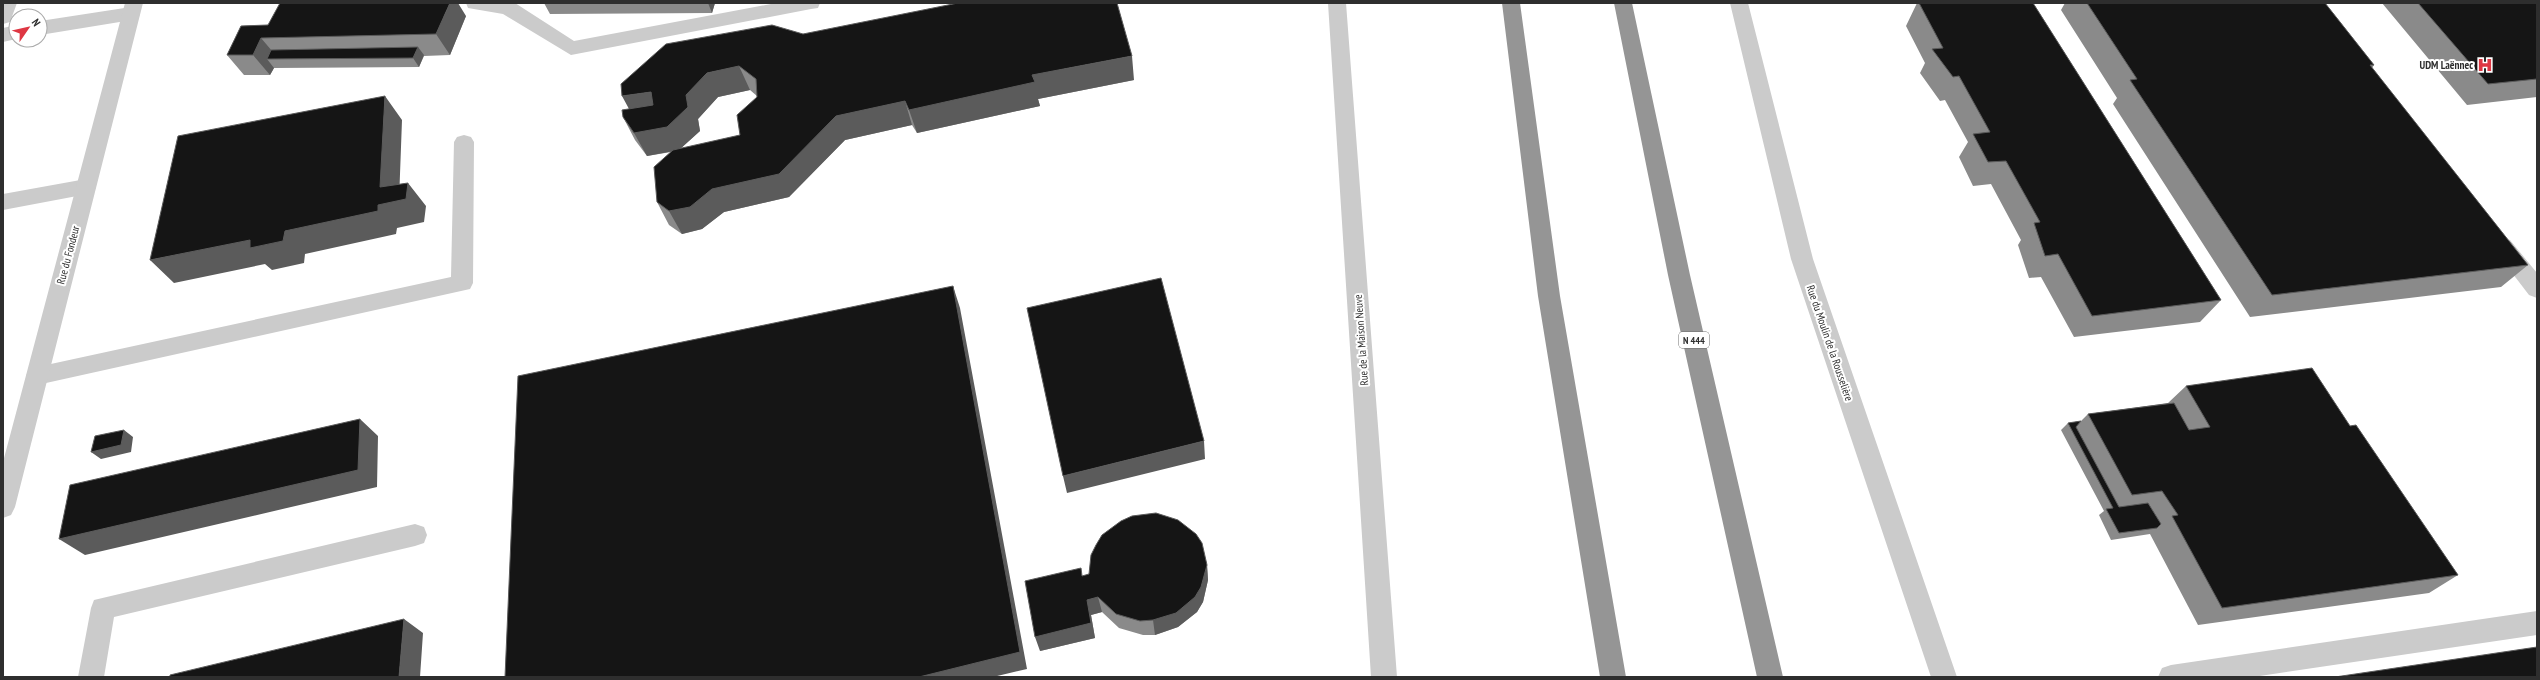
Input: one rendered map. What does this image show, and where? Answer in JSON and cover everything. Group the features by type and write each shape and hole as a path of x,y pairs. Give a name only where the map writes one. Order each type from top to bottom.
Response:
{"highway":[{"path":"1511,3 1549,296 1614,677"},
{"name":"N 444","path":"1623,3 1679,275 1770,677"}],"street":[{"path":"3,17 8,3"},
{"path":"475,3 508,8 571,48 811,3"},
{"name":"Rue de la Maison Neuve","path":"1337,3 1384,677"},
{"name":"Rue du Moulin de la Rousselière","path":"1739,3 1802,259 1944,677"},
{"path":"48,26 133,8"},
{"name":"Rue du Fondeur","path":"3,507 133,8"},
{"path":"37,376 462,283 464,142"},
{"path":"3,202 40,194 86,187"},
{"path":"2493,233 2537,289"},
{"path":"91,677 103,608 415,535"},
{"path":"2171,677 2537,623"}],"building":[{"path":"280,3 450,3 436,34 261,38 253,55 227,55 241,26 268,25"},
{"path":"958,3 1117,3 1132,56 1032,75 1035,82 909,110 905,101 836,116 779,174 712,189 690,207 669,211 657,202 654,167 673,150 740,135 737,115 757,97 756,79 739,66 707,73 686,95 688,107 667,127 634,133 623,117 622,110 653,105 651,92 622,96 621,84 666,44 772,25 803,34"},
{"path":"1919,3 2033,3 2221,300 2092,316 2058,254 2045,256 2034,223 2040,222 2006,161 1988,162 1973,134 1990,132 1959,76 1953,77 1932,49 1943,48"},
{"path":"2087,3 2325,3 2374,65 2370,65 2528,265 2272,295 2130,80 2137,79"},
{"path":"2418,3 2537,3 2537,79 2488,84"},
{"path":"418,47 413,58 267,59 271,50"},
{"path":"385,96 380,187 408,183 406,199 378,205 378,211 285,231 283,241 250,248 250,240 150,260 178,136"},
{"path":"1161,278 1204,441 1063,476 1027,308"},
{"path":"953,286 1020,652 919,677 505,677 518,376"},
{"path":"2312,368 2350,426 2356,425 2458,575 2222,608 2172,516 2178,515 2162,491 2132,495 2088,414 2174,403 2189,430 2210,427 2186,386"},
{"path":"360,419 358,470 59,539 70,485"},
{"path":"2081,421 2076,427 2119,507 2148,503 2161,524 2157,528 2119,533 2106,509 2113,508 2068,423"},
{"path":"124,430 121,445 91,452 95,436"},
{"path":"1156,513 1178,520 1196,534 1202,543 1207,565 1201,587 1195,597 1176,613 1153,620 1140,621 1116,614 1098,597 1087,600 1091,623 1035,637 1025,581 1081,568 1082,576 1089,574 1091,555 1102,535 1121,521 1132,516"},
{"path":"404,619 399,677 170,677 170,675"},
{"path":"2537,647 2537,677 2335,677"}],"place":[{"name":"UDM Laënnec","path":"2485,65"}]}
